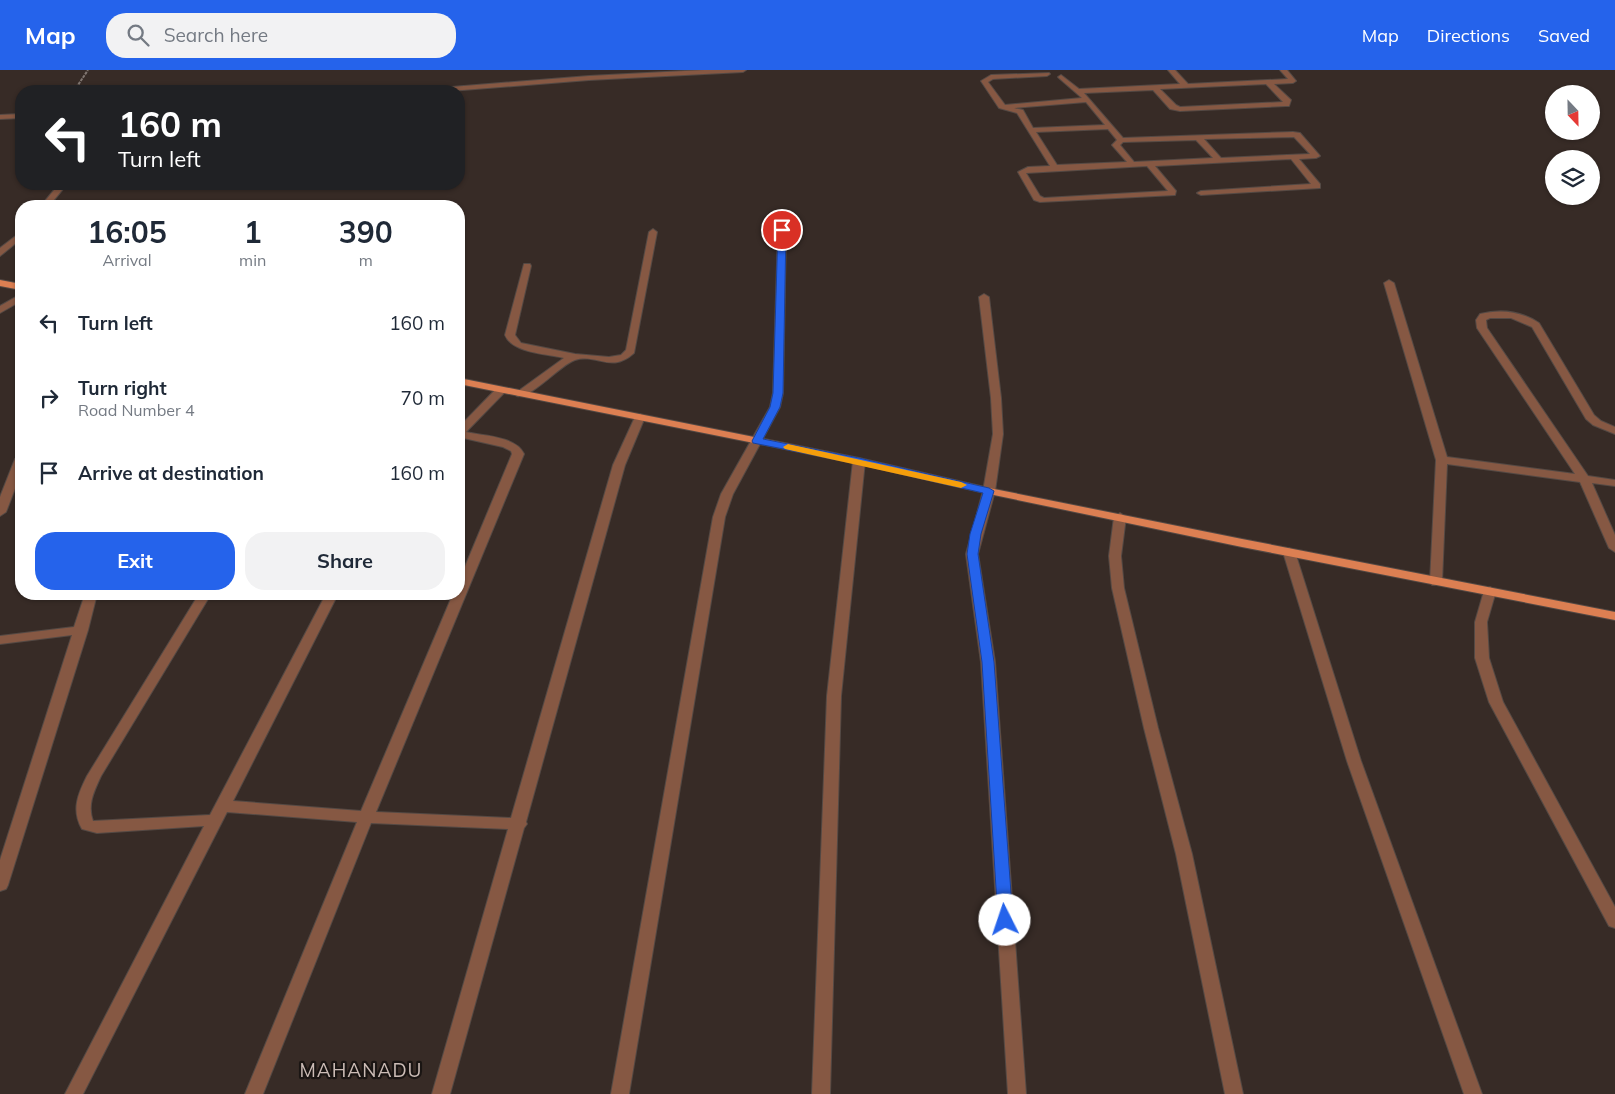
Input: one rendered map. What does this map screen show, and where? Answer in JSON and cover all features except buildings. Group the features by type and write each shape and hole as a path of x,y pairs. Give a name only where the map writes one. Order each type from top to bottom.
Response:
{"main road":[{"path":"0,283 15,286"},
{"path":"465,383 859,461 989,491 1436,582 1615,616"}],"street":[{"path":"465,88 589,78 744,70"},
{"path":"1171,70 1186,86"},
{"path":"1076,90 1293,81 1283,70"},
{"path":"1055,168 1020,112 1002,106 984,79 1045,72 1050,77 1059,73 1088,100 1120,140"},
{"path":"1155,88 1173,107 1180,109 1286,104 1287,100 1269,83"},
{"path":"1002,106 1088,100"},
{"path":"0,117 15,116"},
{"path":"1031,130 1110,127"},
{"path":"1132,165 1116,145 1120,140 1294,134 1316,156 1219,162 1150,164 1132,165 1028,169 1022,172 1037,198 1048,200 1172,193 1150,164"},
{"path":"1198,137 1219,162"},
{"path":"1201,193 1317,186 1294,158"},
{"path":"50,200 58,190"},
{"path":"620,1094 719,517 727,494 775,407 778,393 782,230"},
{"path":"527,266 510,334 512,340 518,345 574,357 618,359 627,356 631,351 653,232"},
{"path":"0,253 15,240"},
{"path":"1389,283 1442,460 1436,582"},
{"path":"984,297 996,398 998,434 989,491 972,554 988,662 1016,1094"},
{"path":"0,310 15,301"},
{"path":"1615,431 1597,423 1590,416 1536,325 1522,317 1504,314 1483,316 1481,320 1482,328 1584,479 1615,548"},
{"path":"521,394 574,357"},
{"path":"465,428 500,391"},
{"path":"441,1094 619,466 640,417"},
{"path":"465,435 506,444 516,449 518,454 465,581"},
{"path":"1442,460 1615,482"},
{"path":"821,1094 834,696 859,461"},
{"path":"0,512 15,474"},
{"path":"1120,517 1115,556 1118,588 1151,728 1184,854 1234,1094"},
{"path":"1289,552 1354,760 1474,1094"},
{"path":"1490,591 1481,622 1482,658 1496,702 1615,922"},
{"path":"0,885 81,630 88,600"},
{"path":"201,600 94,776 82,803 82,817 87,825 97,828 220,813 518,824"},
{"path":"74,1094 329,600"},
{"path":"254,1094 366,817 457,600"},
{"path":"0,640 81,630"}],"path":[{"path":"78,85 88,70"}],"slow traffic":[{"path":"788,447 859,461 961,485"}],"district":[{"name":"MAHANADU","path":"361,1070"}],"route":[{"path":"782,230 778,393 775,407 757,441 859,461 989,491 972,554 988,662 1005,920"}]}
